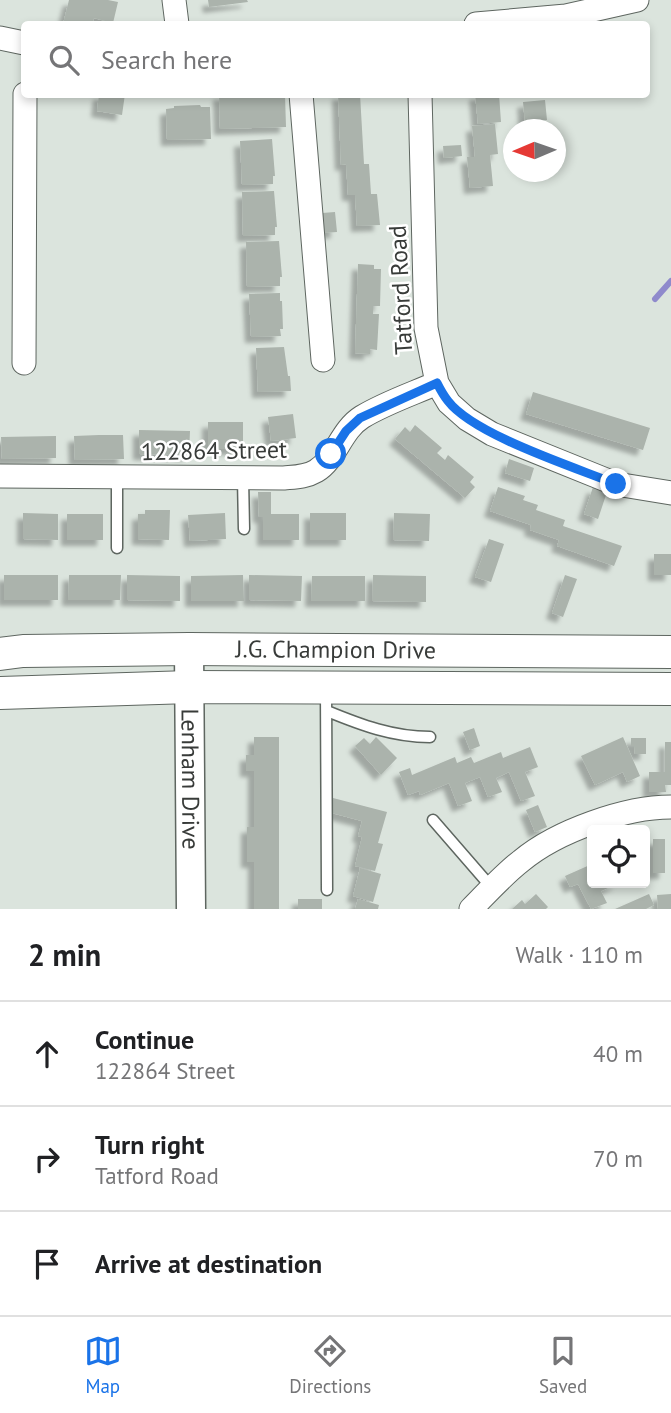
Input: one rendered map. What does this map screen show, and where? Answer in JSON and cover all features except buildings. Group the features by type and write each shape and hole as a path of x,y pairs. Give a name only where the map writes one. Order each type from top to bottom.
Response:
{"main road":[{"name":"J.G. Champion Drive","path":"0,654 189,649 671,652"},
{"name":"J.G. Champion Drive","path":"0,693 190,687 326,699 671,689"}],"street":[{"path":"174,0 177,21"},
{"path":"509,21 566,16 637,0"},
{"path":"0,38 21,42"},
{"path":"24,363 25,98"},
{"path":"301,98 323,360"},
{"name":"Tatford Road","path":"420,98 426,328 437,383 449,403 467,419 492,434 616,484 671,493"},
{"name":"122864 Street","path":"0,476 304,476 324,464 346,431 360,418 437,383"},
{"name":"Lenham Drive","path":"189,649 191,909"},
{"path":"471,909 522,860 544,845 622,814 656,807 671,807"}],"lane":[{"path":"117,478 117,548"},
{"path":"243,478 244,530"},
{"path":"326,699 378,731 406,737 430,737"},
{"path":"326,699 327,890"},
{"path":"433,820 492,888"}],"waterway":[{"path":"655,299 671,281"}],"route":[{"path":"331,454 346,431 360,418 437,383 449,403 467,419 492,434 616,484"}]}
